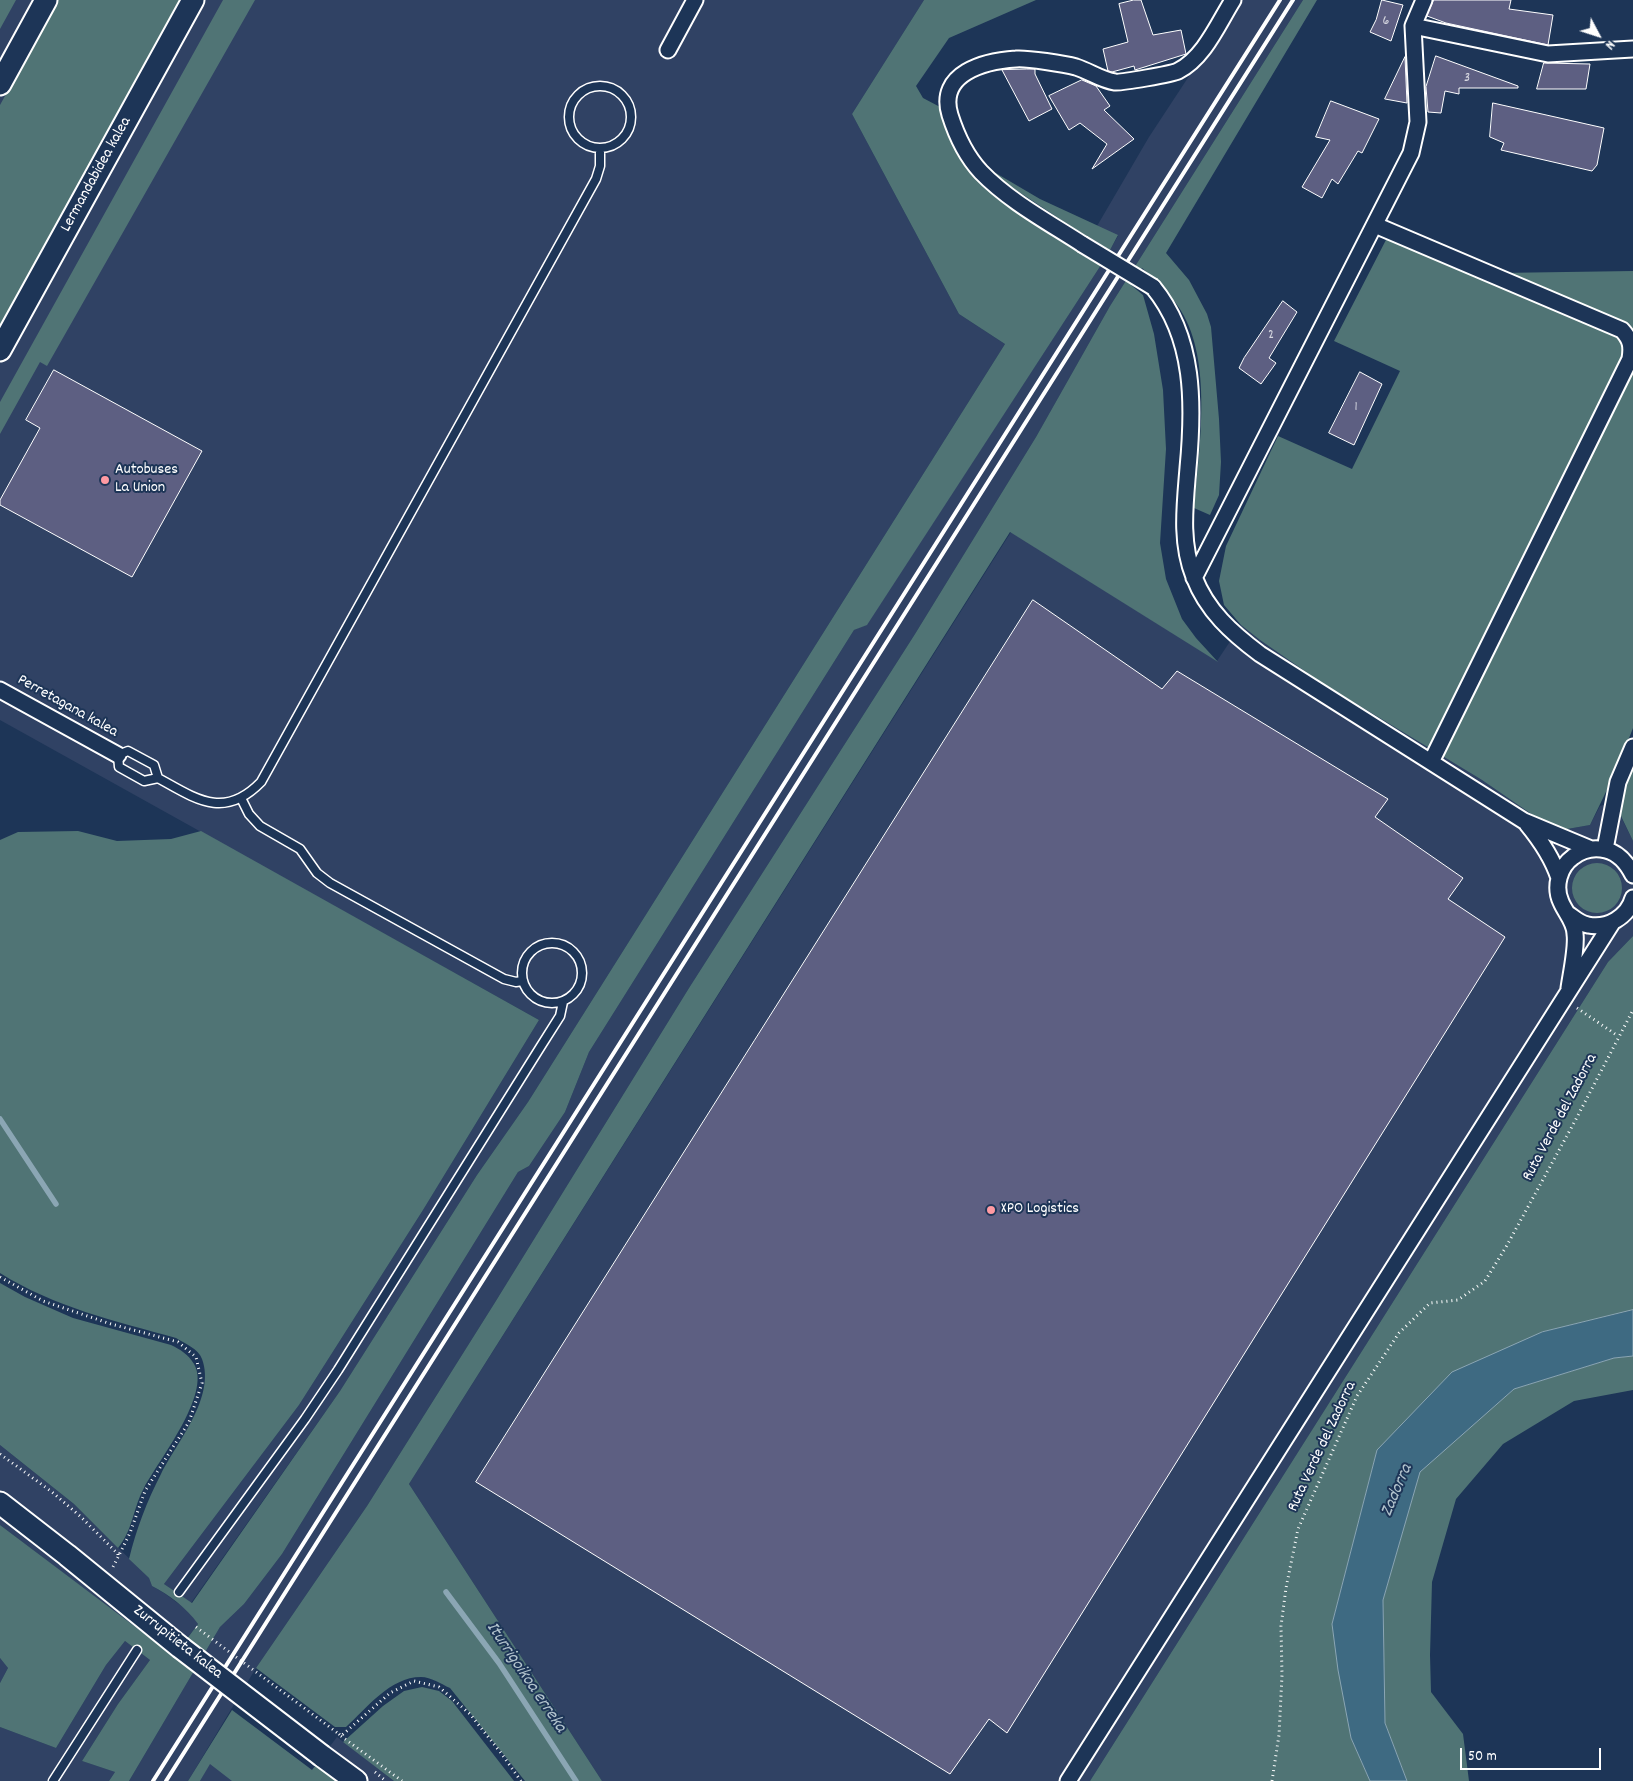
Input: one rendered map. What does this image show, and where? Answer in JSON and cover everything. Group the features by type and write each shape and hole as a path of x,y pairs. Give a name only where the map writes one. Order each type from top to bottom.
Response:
{"street":[{"path":"0,84 46,0"},
{"name":"Lermandabidea kalea","path":"0,350 193,0"},
{"path":"668,50 695,0"},
{"path":"1233,0 1203,48 1190,62 1177,71 1116,83 1076,67 1018,59 987,63 969,70 956,80 950,92 948,110 954,127 979,170 1019,203 1153,287 1166,302 1176,323 1190,381 1192,427 1184,518 1185,542 1194,578 1205,600 1219,619 1233,634 1260,654 1524,821 1598,849 1618,854 1628,864 1633,875"},
{"path":"1194,578 1411,153 1418,122 1413,26 1424,0"},
{"path":"1413,26 1548,54 1633,49"},
{"path":"1375,225 1622,330 1629,338 1632,346 1630,359 1431,762"},
{"name":"Perretagana kalea","path":"0,690 118,755"},
{"path":"1598,849 1618,782 1633,747"},
{"path":"1524,821 1553,860 1559,878"},
{"path":"1570,998 1576,933 1561,903 1558,891 1559,878 1563,868 1570,859 1580,852 1598,849"},
{"path":"1567,913 1577,921 1588,925 1600,926 1612,923 1623,915 1632,904 1633,898"},
{"path":"1068,1781 1570,998 1612,923"},
{"name":"Zurrupitieta kalea","path":"0,1503 180,1647 356,1781"}],"lane":[{"path":"591,87 608,87 624,96 631,113 629,130 617,144 600,149 583,144 571,131 569,114 576,97 591,87"},
{"path":"158,778 154,765 128,751 118,755 119,767 144,781 158,778 206,803 222,803 240,798 253,791 261,782 274,762 596,179 600,166 600,149"},
{"path":"240,798 249,814 260,826 300,849 317,874 330,883 504,979 516,982 522,981"},
{"path":"547,943 559,943 571,949 579,959 583,971 581,983 574,994 563,1002 551,1004 538,1000 528,993 522,981 522,969 526,957 535,947 547,943"},
{"path":"179,1592 300,1427 338,1370 546,1039 560,1016 563,1002"},
{"path":"53,1781 137,1650"}],"path":[{"path":"1570,998 1618,1036"},
{"name":"Ruta Verde del Zadorra","path":"1272,1781 1279,1735 1282,1675 1281,1626 1286,1588 1298,1529 1358,1396 1399,1333 1430,1303 1458,1300 1484,1280 1506,1247 1575,1122 1633,1010"},
{"path":"0,1277 43,1301 111,1324 178,1342 196,1357 202,1383 189,1422 145,1491 130,1533 117,1560 118,1554 80,1517 52,1492 0,1454"},
{"path":"196,1627 402,1781"},
{"path":"340,1735 390,1693 414,1681 439,1687 470,1714 521,1781"}],"shaded area":[{"path":"0,0 924,0 852,114 959,314 1005,344 528,1102 477,1175 340,1391 191,1603 164,1584 299,1405 423,1210 539,1020 0,720"},
{"path":"1239,0 1303,0 1110,306 1036,437 915,634 689,988 367,1506 256,1668 188,1781 129,1781 220,1627 244,1604 282,1554 518,1172 529,1166 565,1112 589,1052 854,630 867,624 1101,265 1118,236 1097,226 1149,137"},
{"name":"XPO Logistics","path":"1011,532 1217,661 1241,625 1322,683 1482,780 1556,831 1590,825 1600,806 1619,800 1620,815 1633,841 1633,936 1608,962 1090,1781 602,1781 409,1484"},
{"path":"0,1445 74,1504 149,1578 152,1586 191,1613 198,1624 173,1656 0,1525"},
{"path":"125,1641 150,1660 118,1704 82,1761 115,1772 109,1781 0,1781 0,1727 56,1748 106,1665"},
{"path":"0,1658 8,1668 0,1683"},
{"path":"249,1723 312,1770 337,1737 394,1781 200,1781 209,1764"}],"green space":[{"path":"0,0 16,0 0,29"},
{"path":"58,0 181,0 0,327 0,105"},
{"path":"223,0 255,0 47,366 40,362 0,434 0,402"},
{"path":"924,0 1036,0 949,38 916,86 923,98 942,108 973,175 1016,211 1101,265 867,625 854,630 589,1052 565,1112 529,1166 518,1172 282,1554 244,1604 220,1627 129,1781 109,1781 115,1772 82,1761 118,1704 150,1660 125,1641 106,1665 56,1748 0,1727 0,1683 8,1668 0,1658 0,1525 174,1656 198,1624 177,1602 152,1586 149,1578 129,1559 151,1495 168,1461 193,1419 204,1388 205,1374 202,1359 198,1352 176,1338 63,1304 0,1273 0,840 18,832 78,831 117,841 171,839 201,831 539,1020 423,1210 299,1405 164,1584 192,1603 340,1391 477,1175 528,1102 1005,344 959,314 852,114"},
{"path":"1303,0 1317,0 1166,253 1189,280 1207,314 1211,327 1221,462 1219,495 1210,515 1194,508 1200,437 1201,385 1193,337 1184,316 1171,296 1142,268 1131,285 1143,295 1154,334 1163,390 1166,449 1160,543 1166,579 1182,619 1218,662 1010,532 409,1484 602,1781 525,1781 450,1688 425,1677 410,1678 399,1682 380,1695 346,1727 335,1727 256,1668 367,1506 689,988 915,634 1036,437 1110,306"},
{"path":"994,172 1040,199 1118,235 1110,250 1004,182"},
{"path":"1388,236 1498,273 1633,271 1633,728 1617,769 1590,825 1556,831 1482,780 1322,683 1241,625 1224,605 1219,581 1226,546 1278,436 1352,469 1400,371 1334,341"},
{"path":"1633,767 1633,841 1620,814 1619,800"},
{"path":"1592,863 1602,863 1615,870 1622,883 1622,893 1615,906 1602,913 1592,913 1583,909 1576,902 1572,893 1572,883 1576,874 1583,867"},
{"path":"1633,936 1633,1310 1542,1332 1377,1450 1332,1624 1351,1738 1370,1781 1090,1781 1608,962"},
{"path":"0,1283 25,1297 73,1318 171,1345 184,1353 194,1364 198,1377 196,1392 190,1409 171,1445 144,1488 127,1534 118,1548 74,1504 0,1445"},
{"path":"1633,1356 1633,1390 1574,1401 1503,1444 1456,1499 1432,1582 1431,1692 1463,1734 1469,1781 1407,1781 1385,1723 1383,1600 1420,1471 1514,1389 1614,1358"},
{"path":"422,1687 439,1691 452,1701 514,1781 394,1781 343,1742 383,1706 404,1691"},
{"path":"232,1710 312,1770 316,1765 337,1781 232,1781 210,1764 200,1781 188,1781"}],"water":[{"name":"Zadorra","path":"1633,1310 1633,1356 1614,1358 1514,1389 1420,1472 1383,1600 1385,1723 1407,1781 1370,1781 1351,1738 1338,1670 1332,1624 1377,1450 1452,1372 1542,1332"}],"building":[{"path":"1141,0 1153,35 1181,30 1186,54 1135,70 1134,66 1112,72 1108,71 1103,49 1128,42 1119,4"},
{"path":"1382,0 1403,5 1391,41 1370,32"},
{"path":"1434,0 1511,0 1509,9 1553,15 1548,45 1446,23 1427,16"},
{"path":"1436,56 1518,86 1518,88 1459,88 1459,94 1445,91 1441,113 1428,112 1426,87"},
{"path":"1405,57 1407,103 1385,99"},
{"path":"1544,63 1590,64 1586,89 1537,89"},
{"path":"1035,69 1035,74 1052,109 1029,121 1002,70"},
{"path":"1082,80 1096,86 1110,106 1104,110 1134,139 1092,169 1107,144 1080,123 1069,130 1049,96"},
{"path":"1331,101 1379,119 1362,153 1358,151 1338,184 1332,179 1322,198 1302,187 1330,140 1316,137"},
{"path":"1493,103 1604,128 1597,165 1592,171 1501,150 1504,143 1490,137"},
{"path":"1283,301 1297,312 1269,358 1276,363 1261,384 1239,368"},
{"name":"Autobuses La Union","path":"54,370 202,451 132,577 0,505 0,500 40,428 26,420"},
{"path":"1360,372 1382,384 1354,445 1329,433"},
{"name":"XPO Logistics","path":"1033,600 1162,689 1177,671 1388,799 1375,817 1463,878 1448,899 1505,937 1007,1733 989,1719 950,1774 476,1482"}],"waterway":[{"name":"Iturrigoikoa erreka","path":"0,1119 56,1204"},
{"name":"Iturrigoikoa erreka","path":"446,1592 499,1663 576,1781"}],"railway":[{"path":"153,1781 1280,0"},
{"path":"166,1781 1293,0"}],"place":[{"name":"Autobuses La Union","path":"105,480"},
{"name":"XPO Logistics","path":"991,1210"}]}
